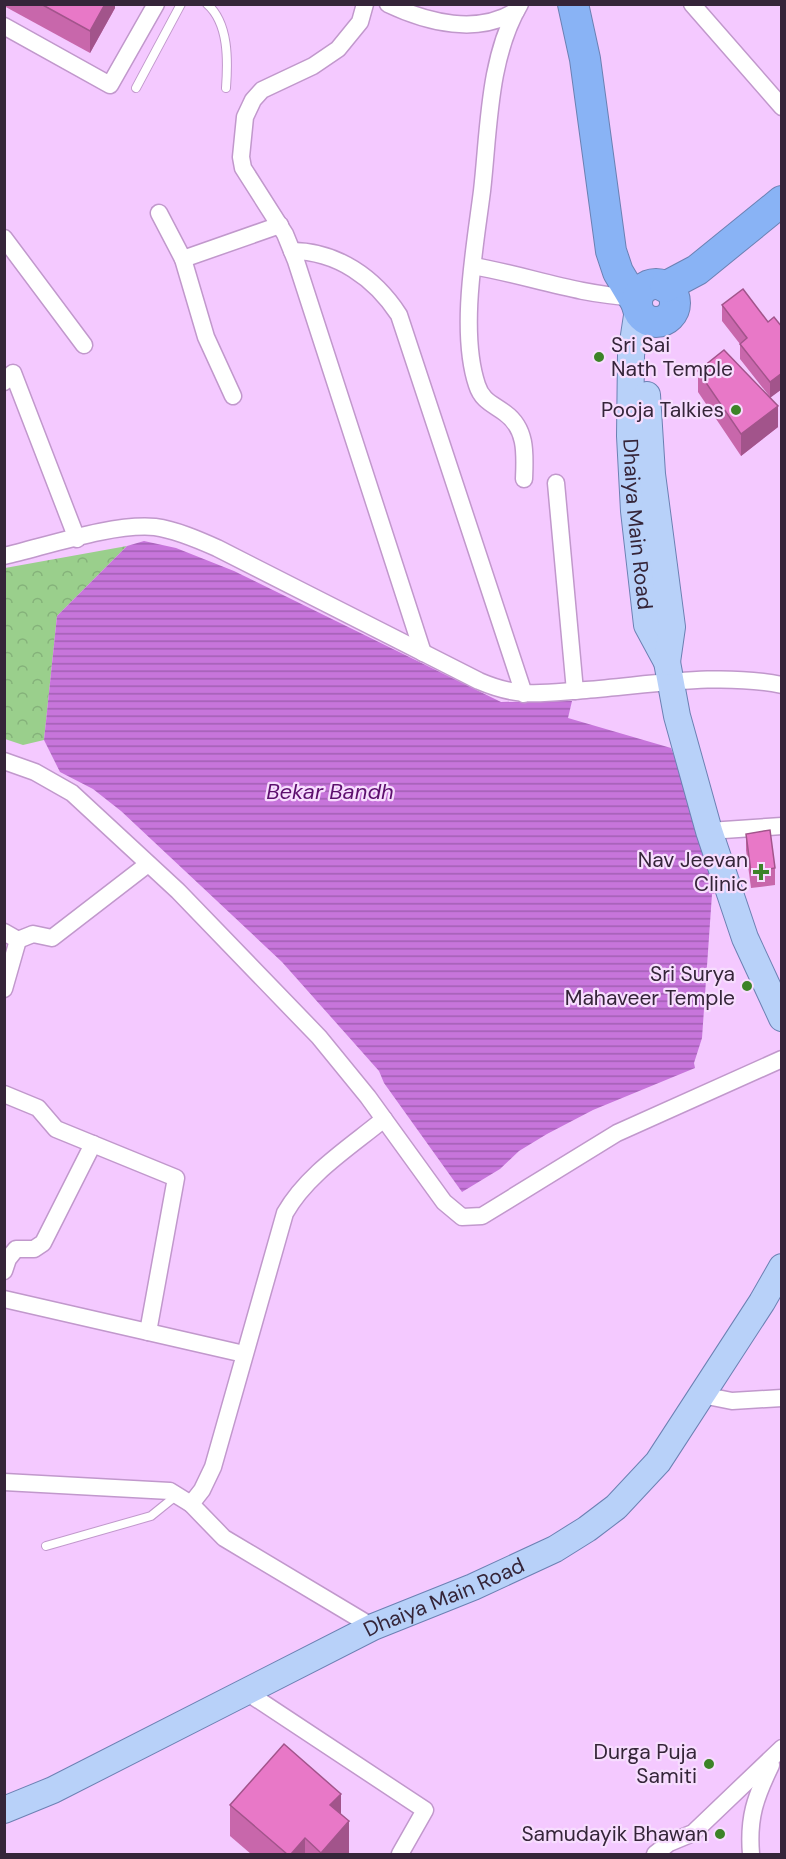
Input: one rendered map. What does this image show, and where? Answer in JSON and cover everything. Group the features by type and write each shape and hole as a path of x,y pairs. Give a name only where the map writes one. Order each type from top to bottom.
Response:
{"highway":[{"path":"573,4 585,59 611,251 618,272 649,301"},
{"name":"Dhaiya Main Road","path":"589,4 600,57 624,235 649,301"},
{"path":"649,301 697,270 782,201"},
{"path":"649,301 706,282 782,219"}],"main road":[{"name":"Dhaiya Main Road","path":"649,301 648,429 672,627 668,673 709,831 745,938 782,1017"},
{"name":"Dhaiya Main Road","path":"4,1810 53,1790 248,1693 373,1627 473,1587 555,1549 587,1529 616,1507 658,1462 782,1267"}],"street":[{"path":"4,26 110,85 156,4"},
{"path":"365,4 360,22 338,49 314,66 262,90 253,100 245,117 242,136 243,168 280,225 292,251 423,653"},
{"path":"388,4 433,20 475,25 503,19 518,8"},
{"path":"692,4 782,107"},
{"path":"518,8 496,75 469,318 476,384 482,396 518,424 525,453 524,479"},
{"path":"159,213 183,259 206,337 233,396"},
{"path":"183,259 280,225"},
{"path":"4,238 84,345"},
{"path":"292,251 318,253 349,266 379,290 399,315 524,694"},
{"path":"473,266 508,272 578,290 649,301"},
{"path":"4,382 13,373 77,539"},
{"path":"556,483 575,691"},
{"path":"4,556 136,527 174,531 217,548 495,688 524,694 575,691 668,673 782,685"},
{"path":"4,761 35,772 72,793 148,864 319,1037 384,1119 444,1202 462,1217 483,1216 617,1132 782,1059"},
{"path":"709,831 782,826"},
{"path":"4,989 11,936 33,934 52,938 148,864"},
{"path":"4,1094 38,1108 56,1129 176,1178 148,1332"},
{"path":"184,1499 202,1490 213,1467 280,1227 292,1201 314,1177 384,1119"},
{"path":"4,1271 8,1259 16,1249 34,1250 43,1243 93,1144"},
{"path":"4,1299 244,1354"},
{"path":"702,1395 732,1401 782,1398"},
{"path":"4,1482 161,1489 184,1499 224,1538 373,1627"},
{"path":"248,1693 425,1809 400,1854"},
{"path":"655,1854 669,1843 693,1833 779,1751"},
{"path":"750,1854 751,1818 755,1797 779,1751"}],"lane":[{"path":"136,88 181,4"},
{"path":"207,4 223,32 228,61 226,88"},
{"path":"46,1546 151,1516 184,1499"}],"green space":[{"path":"127,546 57,616 44,740 23,745 5,739 5,568"}],"water":[{"name":"Bekar Bandh","path":"144,541 176,548 234,571 501,702 572,701 568,718 671,748 707,840 720,892 712,894 702,1038 694,1063 695,1068 593,1110 547,1134 519,1151 500,1169 462,1192 384,1083 379,1071 282,962 121,811 93,789 60,772 44,740 57,616 127,546"}],"building":[{"path":"41,4 105,4 90,31"},
{"path":"743,289 768,322 774,317 782,327 782,373 770,382 740,344 747,338 722,305"},
{"path":"724,350 778,406 741,434 698,371"},
{"path":"770,830 775,868 751,872 746,834"},
{"path":"284,1744 341,1794 330,1805 349,1821 321,1853 305,1838 291,1854 287,1854 230,1805"}],"place":[{"name":"Sri Sai Nath Temple","path":"599,357"},
{"name":"Pooja Talkies","path":"736,410"},
{"name":"Nav Jeevan Clinic","path":"761,872"},
{"name":"Sri Surya Mahaveer Temple","path":"747,986"},
{"name":"Durga Puja Samiti","path":"709,1764"},
{"name":"Samudayik Bhawan","path":"720,1834"}]}
